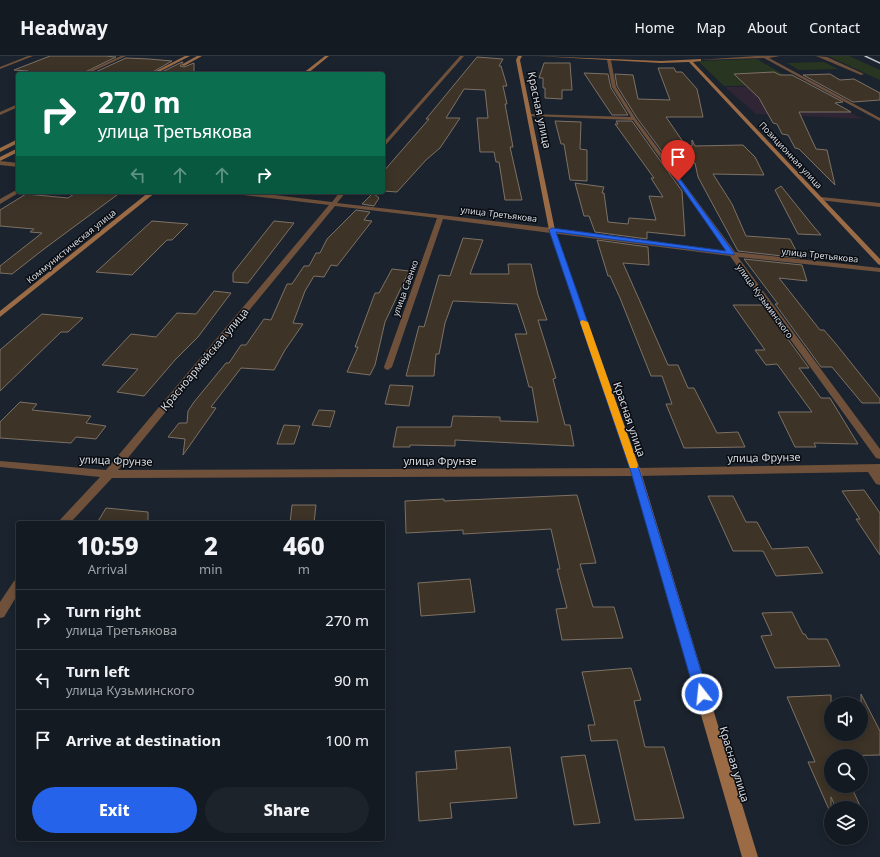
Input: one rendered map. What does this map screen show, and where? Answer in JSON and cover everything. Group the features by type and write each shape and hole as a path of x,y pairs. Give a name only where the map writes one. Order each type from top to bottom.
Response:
{"street":[{"path":"0,68 31,56"},
{"path":"88,72 124,56"},
{"path":"156,72 188,56"},
{"path":"179,67 200,56"},
{"path":"307,72 327,56"},
{"path":"385,144 462,56"},
{"name":"Красная улица","path":"520,56 518,60 552,230 636,472 750,857"},
{"path":"539,56 609,60 692,58 700,60 778,56"},
{"path":"765,57 880,120"},
{"name":"Позиционная улица","path":"692,58 880,263"},
{"name":"улица Кузьминского","path":"609,60 614,87 634,119 731,254 880,456"},
{"path":"0,114 16,106"},
{"path":"529,115 634,119"},
{"path":"0,150 16,142"},
{"path":"0,159 16,151"},
{"path":"0,163 16,165"},
{"path":"0,202 16,192"},
{"name":"Коммунистическая улица","path":"0,315 151,194"},
{"name":"улица Третьякова","path":"250,194 552,230 731,254 880,270"},
{"name":"Красноармейская улица","path":"65,521 109,474 341,194"},
{"name":"улица Саенко","path":"388,367 441,217"},
{"name":"улица Фрунзе","path":"0,464 109,474 636,472 875,468"},
{"path":"875,468 880,481"},
{"path":"0,613 16,587"}],"lane":[{"path":"818,56 862,74"},
{"path":"820,199 880,205"}],"shaded area":[{"path":"799,86 863,119 756,114 725,87"}],"green space":[{"path":"828,56 849,56 880,70 880,80"},
{"path":"757,59 801,85 724,86 698,61"},
{"path":"824,62 838,69 799,70 787,63"}],"building":[{"path":"50,56 116,57 85,72 26,72 28,71 14,70"},
{"path":"477,57 503,59 499,66 501,66 507,86 503,86 513,147 510,147 522,200 505,200 499,162 496,162 494,152 480,152 477,118 488,118 485,90 464,89 446,118 460,118 440,148 426,160 397,192 385,191 385,170 429,119 426,119"},
{"path":"126,58 172,61 153,72 95,72"},
{"path":"182,62 180,66 184,67 194,63 194,72 162,72"},
{"path":"544,63 570,63 572,90 562,90 562,99 545,98 543,78 539,78"},
{"path":"658,68 674,68 676,72 682,72 697,89 703,117 666,117 686,146 692,146 692,140 695,146 743,145 755,157 764,175 713,174 732,204 746,236 790,239 800,258 738,251 698,177 695,163 690,162 691,163 680,165 681,177 637,118 617,86 615,74 633,75 638,99 670,100"},
{"path":"774,72 780,75 792,75 843,102 835,103 851,112 799,112 816,149 827,150 835,185 799,149 795,148 788,135 782,134 777,124 773,123 759,98 734,74"},
{"path":"584,73 608,74 611,88 628,115 612,115"},
{"path":"830,74 840,80 854,79 880,93 880,100 853,102 803,75"},
{"path":"555,121 581,122 580,149 587,150 587,181 570,180 564,144 561,144"},
{"path":"616,121 632,121 682,191 685,236 647,232 647,239 595,232 589,216 584,216 575,183 604,187 602,193 604,193 608,222 628,224 629,218 656,220 649,196 663,197 651,178 654,178 615,124 618,124"},
{"path":"781,186 821,235 798,234 775,190"},
{"path":"26,194 68,198 74,194 118,194 12,274 0,273 0,266 42,233 30,232 34,229 0,226 0,210"},
{"path":"372,194 379,198 374,206 362,204"},
{"path":"356,210 370,212 364,220 372,221 337,266 331,265 324,277 314,276 305,291 293,323 303,324 285,350 274,370 241,368 211,407 216,408 183,455 185,439 168,437 179,423 187,423 188,411 194,402 226,363 229,363 241,345 246,345 264,319 271,320 287,284 292,284 304,266 309,266 316,253 320,253 327,239"},
{"path":"152,221 188,224 172,240 167,240 132,275 96,272"},
{"path":"274,221 294,223 248,283 233,282 233,273"},
{"path":"463,238 483,240 470,274 509,274 508,264 531,264 538,295 547,320 538,320 556,378 553,379 565,425 570,425 574,446 455,440 455,446 410,445 410,447 393,447 397,427 451,427 453,416 500,417 500,421 538,422 532,387 529,387 515,334 527,334 517,304 453,301 445,323 439,354 436,354 434,376 406,376 419,326 424,327 439,275 450,276"},
{"path":"597,240 648,247 649,265 623,263 668,365 678,365 688,388 694,388 717,433 738,432 745,447 684,448 666,404 672,404 662,376 651,376 620,298 610,276 608,276"},
{"path":"744,259 802,265 807,281 779,278 820,330 824,330 836,344 880,399 880,403 862,403 832,367 821,367 775,304 778,304"},
{"path":"392,269 409,271 385,322 375,365 370,375 347,372 358,347 355,347 375,293 379,293"},
{"path":"214,291 231,293 198,337 175,360 144,396 117,392 138,369 102,365 131,334 156,337 177,313 196,314"},
{"path":"733,305 763,305 809,368 799,368 821,398 830,398 858,444 814,443 816,447 795,447 778,412 812,412 777,364 766,365 755,350 765,350"},
{"path":"42,314 83,318 68,332 61,332 0,391 0,350"},
{"path":"390,385 413,386 409,406 385,404"},
{"path":"20,402 37,404 32,410 91,416 86,423 106,426 96,439 76,437 71,443 0,438 0,422"},
{"path":"319,410 335,411 330,427 312,425"},
{"path":"284,425 300,426 294,444 277,444"},
{"path":"864,490 880,513 880,555 856,519 860,519 842,491"},
{"path":"577,495 596,563 580,564 593,607 614,607 623,638 562,640 556,609 567,608 557,569 560,569 551,529 463,534 463,530 406,533 405,501 444,499 444,501"},
{"path":"708,496 733,496 746,522 757,522 772,549 808,547 823,573 776,576 763,551 733,551"},
{"path":"292,505 316,505 314,521 290,521"},
{"path":"106,508 148,512 148,521 98,521"},
{"path":"470,579 475,612 421,616 418,583"},
{"path":"792,612 803,634 805,634 808,639 827,639 840,666 775,668 761,636 772,635 762,613"},
{"path":"631,668 641,700 634,701 645,747 664,747 684,818 635,820 617,740 591,741 588,725 595,725 582,672"},
{"path":"831,695 831,697 824,697 824,741 868,741 868,708 880,731 880,755 868,755 868,749 824,749 824,793 854,793 858,801 833,801 831,797 831,801 825,801 808,762 815,762 787,697"},
{"path":"510,747 517,798 450,803 452,818 419,821 416,772 457,769 455,751"},
{"path":"585,755 600,823 574,825 561,757"}],"railway":[{"path":"865,56 880,63"}],"slow traffic":[{"path":"584,322 633,465"}],"route":[{"path":"678,181 731,254 552,230 636,472 702,694"}]}
